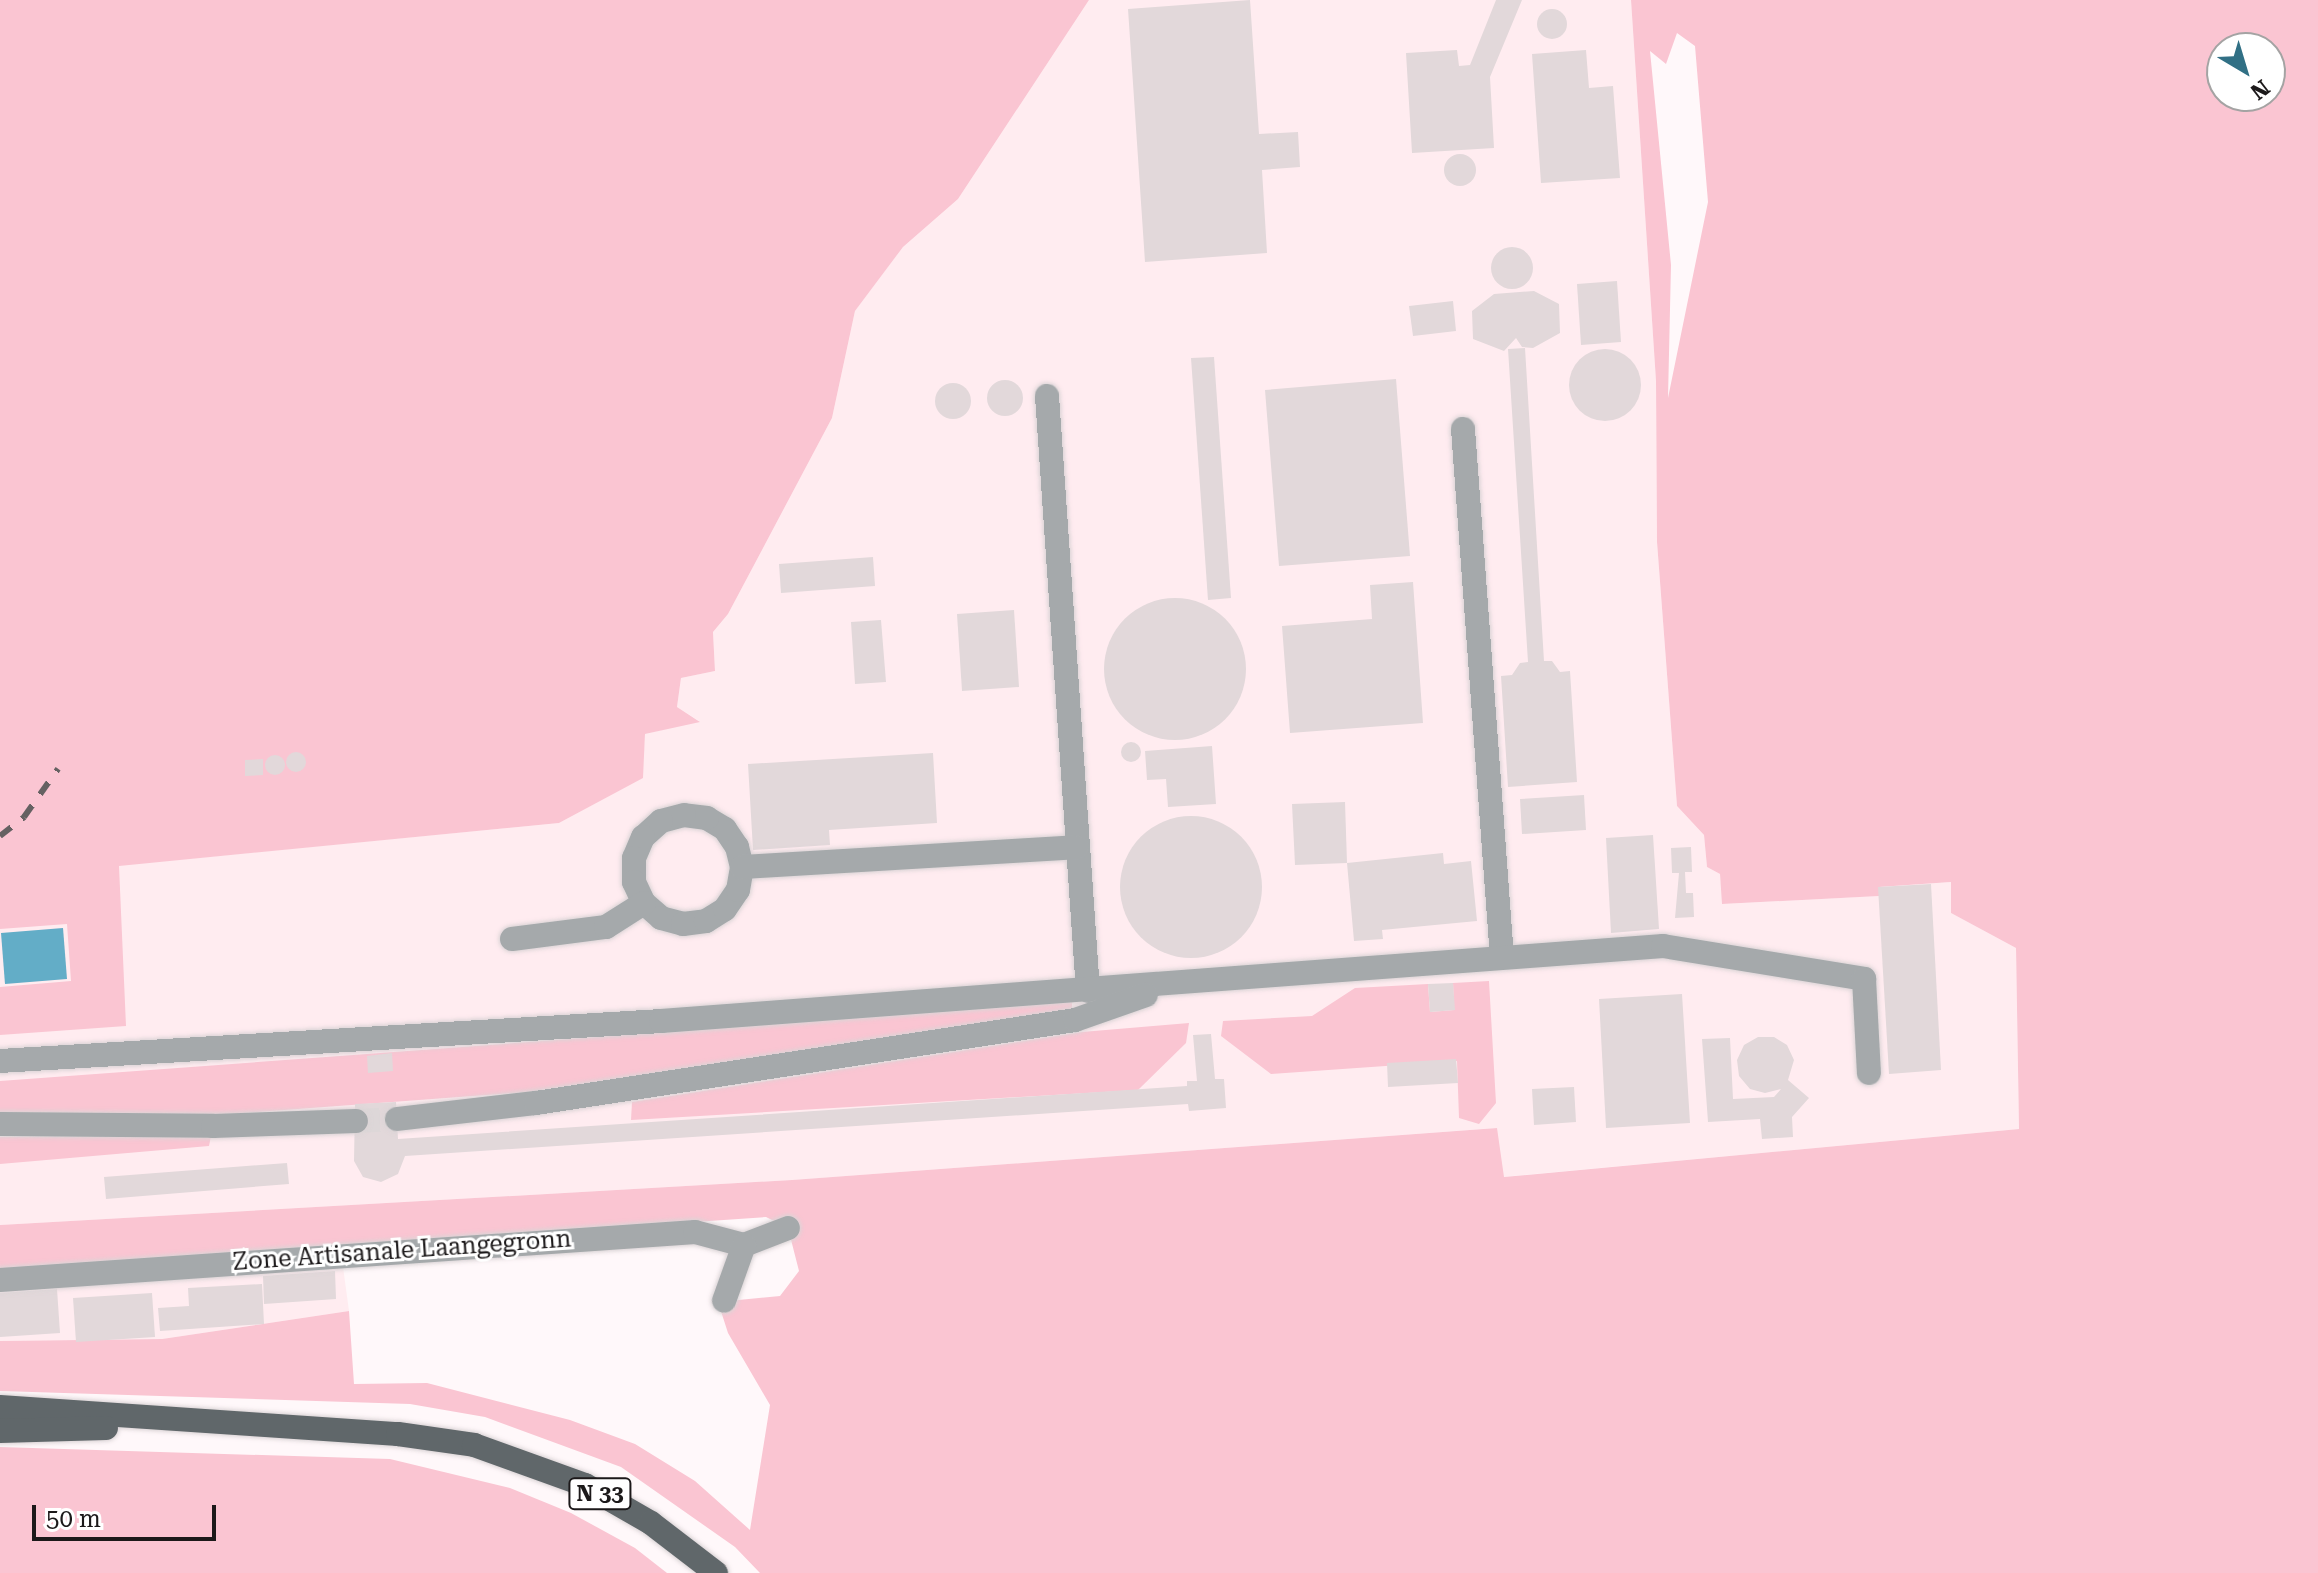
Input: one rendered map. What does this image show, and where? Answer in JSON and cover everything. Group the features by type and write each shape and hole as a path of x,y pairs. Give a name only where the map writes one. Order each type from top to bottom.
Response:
{"main road":[{"name":"N 33","path":"0,1407 398,1434 474,1445 585,1485 651,1523 716,1573"},
{"name":"N 33","path":"0,1431 252,1423"}],"lane":[{"path":"1047,396 1088,991"},
{"path":"1463,429 1502,958"},
{"path":"684,815 707,818 725,829 737,847 742,867 738,890 725,909 706,921 683,924 661,918 644,903 634,882 634,858 643,837 661,821 684,815"},
{"path":"742,867 1076,847"},
{"path":"512,939 606,927 644,903"},
{"path":"0,1061 1088,991 1663,946 1864,979 1869,1073"},
{"path":"397,1119 536,1103 1075,1020 1174,985"},
{"path":"0,1124 213,1126 356,1121"},
{"path":"724,1301 744,1245 788,1228"},
{"name":"Zone Artisanale Laangegronn","path":"0,1280 695,1232 744,1245"}],"shaded area":[{"path":"0,0 1089,0 958,199 903,247 855,311 832,418 728,614 713,632 715,671 681,678 677,707 700,722 645,734 643,778 559,823 119,866 126,1026 0,1035 0,987 71,981 67,924 0,929"},
{"path":"1089,0 1631,0 1656,381 1657,542 1677,806 1704,835 1707,867 1720,874 1723,904 1878,896 1878,887 1952,882 1951,913 2016,948 2019,1129 1503,1177 1496,1128 792,1180 0,1225 0,887 29,874 559,823 642,778 645,734 699,721 677,707 681,678 715,671 713,632 728,614 832,418 855,311 903,247 958,199"},
{"path":"1631,0 2318,0 2318,1573 760,1573 735,1547 621,1467 485,1417 410,1404 0,1391 0,1341 162,1339 349,1311 354,1384 427,1383 570,1420 635,1444 695,1481 750,1530 770,1405 728,1333 718,1302 780,1296 799,1271 788,1228 766,1217 0,1270 0,1225 792,1180 1497,1128 1504,1177 2019,1129 2016,948 1951,913 1951,882 1879,887 1879,896 1722,904 1720,874 1707,867 1704,835 1677,806 1657,542 1656,381","holes":["1677,33 1695,46 1708,202 1668,398 1671,265 1650,51 1666,64"]},
{"path":"1489,981 1496,1103 1479,1124 1459,1118 1457,1061 1271,1074 1221,1036 1223,1021 1312,1016 1355,988 1428,984 1430,1012 1454,1010 1453,983"},
{"path":"1072,1002 1072,1011 527,1092 216,1115 0,1112 0,1081"},
{"path":"1189,1023 1186,1043 1138,1090 631,1120 632,1102 1082,1032"},
{"path":"211,1136 209,1146 0,1164 0,1137"},
{"path":"343,1267 349,1311 162,1339 0,1341 0,1270"},
{"path":"0,1447 390,1459 510,1488 571,1513 635,1548 667,1573 0,1573"}],"water":[{"path":"63,928 67,979 5,984 1,933"}],"building":[{"path":"1250,0 1259,134 1298,132 1300,167 1262,170 1267,253 1145,262 1128,9"},
{"path":"1496,0 1522,0 1490,77 1494,148 1412,153 1406,53 1457,50 1459,66 1470,65"},
{"path":"1552,9 1563,13 1567,24 1563,35 1552,39 1541,35 1537,24 1541,13"},
{"path":"1586,50 1589,88 1613,86 1620,178 1541,183 1532,54"},
{"path":"1460,154 1471,159 1476,170 1471,181 1460,186 1449,181 1444,170 1449,159"},
{"path":"1512,247 1527,253 1533,268 1527,283 1512,289 1497,283 1491,268 1497,253"},
{"path":"1617,281 1621,342 1581,345 1577,284"},
{"path":"1534,291 1559,304 1560,333 1533,348 1522,347 1516,338 1504,351 1473,339 1472,311 1494,294"},
{"path":"1453,301 1456,331 1413,336 1409,306"},
{"path":"1525,348 1544,661 1552,661 1560,672 1570,671 1577,782 1508,787 1501,676 1512,675 1520,663 1528,662 1508,349"},
{"path":"1605,349 1625,355 1635,365 1641,385 1635,405 1625,415 1605,421 1585,415 1575,405 1569,385 1575,365 1585,355"},
{"path":"1214,357 1231,598 1208,600 1191,358"},
{"path":"1396,379 1410,556 1279,566 1265,390"},
{"path":"1005,380 1018,385 1023,398 1018,411 1005,416 992,411 987,398 992,385"},
{"path":"953,383 966,388 971,401 966,414 953,419 940,414 935,401 940,388"},
{"path":"873,557 875,586 781,593 779,564"},
{"path":"1413,582 1423,723 1290,733 1282,626 1372,619 1370,585"},
{"path":"1175,598 1202,603 1225,619 1241,642 1246,669 1241,696 1225,719 1202,735 1175,740 1148,735 1125,719 1109,696 1104,669 1109,642 1125,619 1148,603"},
{"path":"1014,610 1019,687 962,691 957,614"},
{"path":"881,620 886,682 855,684 851,622"},
{"path":"1131,742 1138,745 1141,752 1138,759 1131,762 1124,759 1121,752 1124,745"},
{"path":"1212,746 1216,804 1168,807 1166,779 1147,780 1145,751"},
{"path":"296,752 303,755 306,762 303,769 296,772 289,769 286,762 289,755"},
{"path":"933,753 937,823 829,830 830,845 753,850 748,764"},
{"path":"275,755 282,758 285,765 282,772 275,775 268,772 265,765 268,758"},
{"path":"263,759 263,775 245,776 245,760"},
{"path":"1584,795 1586,830 1522,834 1520,799"},
{"path":"1345,802 1347,863 1295,865 1292,804"},
{"path":"1191,816 1218,821 1241,837 1257,860 1262,887 1257,914 1241,937 1218,953 1191,958 1164,953 1141,937 1125,914 1120,887 1125,860 1141,837 1164,821"},
{"path":"1653,835 1659,929 1611,933 1606,838"},
{"path":"1691,847 1692,872 1685,872 1686,893 1693,893 1694,917 1675,918 1679,873 1672,873 1671,848"},
{"path":"1443,853 1444,864 1471,861 1477,921 1382,930 1383,939 1354,941 1347,863"},
{"path":"1931,884 1941,1070 1889,1074 1878,887"},
{"path":"1453,983 1455,1010 1430,1012 1428,984"},
{"path":"1682,994 1690,1123 1606,1128 1599,999"},
{"path":"1211,1034 1215,1079 1224,1079 1226,1108 1189,1111 1188,1104 405,1156 398,1174 381,1182 363,1177 354,1161 355,1104 396,1102 398,1139 1187,1086 1187,1081 1197,1081 1193,1035"},
{"path":"1758,1037 1774,1037 1787,1045 1794,1060 1788,1080 1809,1098 1792,1117 1793,1137 1762,1139 1760,1119 1708,1122 1702,1039 1730,1038 1733,1099 1774,1097 1781,1089 1765,1093 1750,1089 1739,1076 1737,1060 1744,1045"},
{"path":"392,1053 393,1071 368,1073 367,1056"},
{"path":"1456,1059 1458,1083 1388,1087 1387,1063"},
{"path":"1574,1087 1576,1122 1534,1125 1532,1089"},
{"path":"287,1163 289,1184 106,1199 104,1177"},
{"path":"335,1271 336,1299 264,1304 263,1276"},
{"path":"262,1284 264,1324 160,1331 158,1308 189,1306 188,1288"},
{"path":"57,1289 60,1333 0,1337 0,1293"},
{"path":"152,1293 155,1337 76,1342 73,1298"}],"tunnel":[{"path":"356,1121 397,1119"}],"railway":[{"path":"0,836 24,817 58,769"}]}
